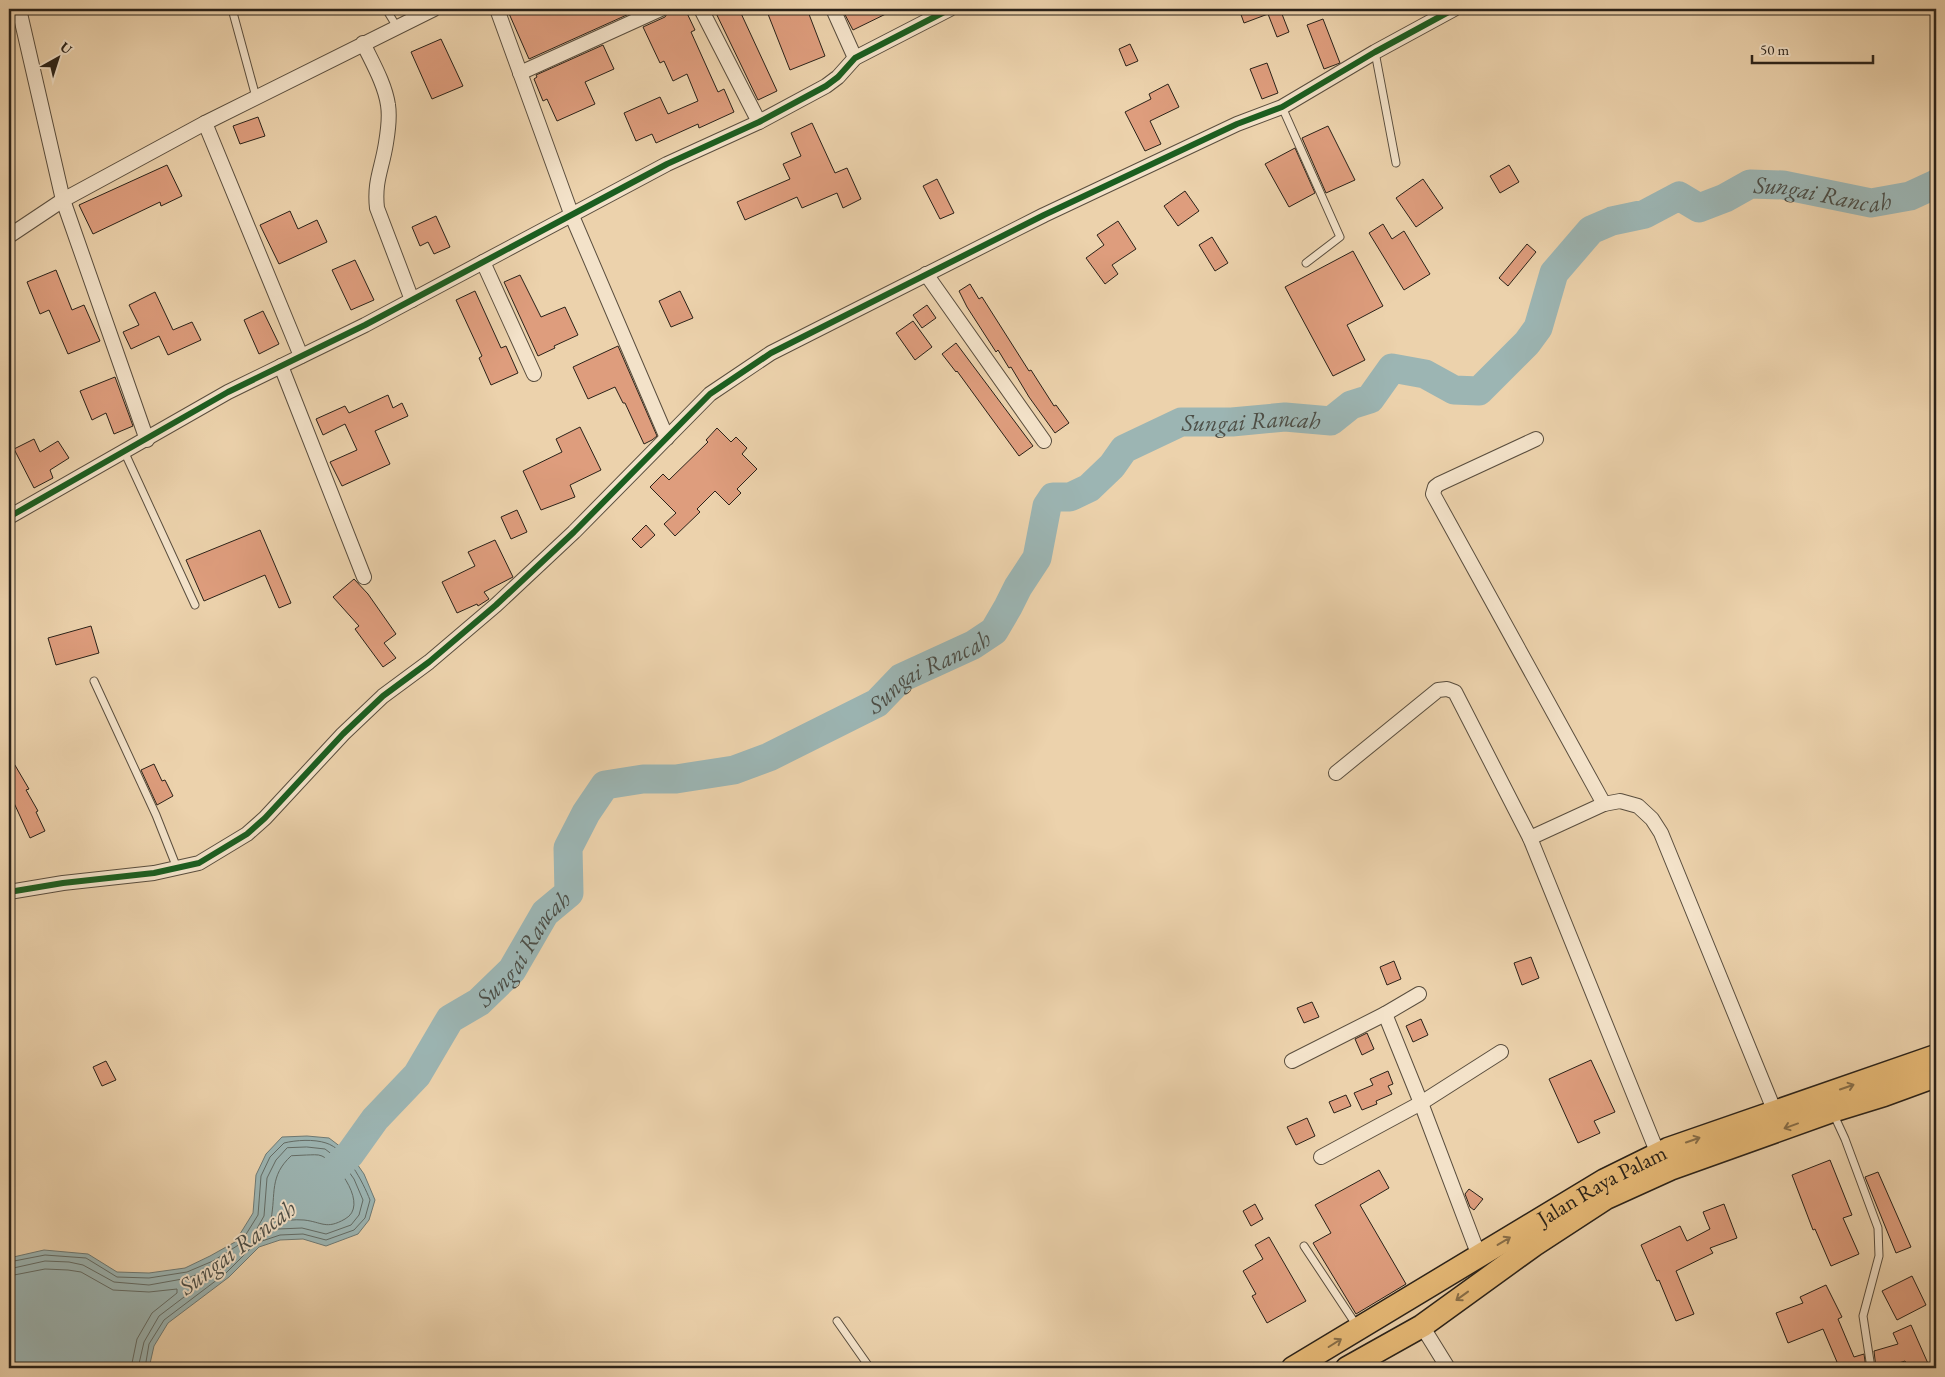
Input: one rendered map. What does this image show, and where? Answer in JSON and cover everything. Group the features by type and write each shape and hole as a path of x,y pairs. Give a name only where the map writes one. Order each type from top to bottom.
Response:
{"main road":[{"name":"Jalan Raya Palam","path":"1347,1368 1422,1326 1534,1245 1606,1198 1670,1169 1832,1111 1936,1056"},
{"name":"Jalan Raya Palam","path":"1293,1368 1605,1180 1668,1149 1775,1112 1880,1086 1936,1076"}],"street":[{"path":"19,9 63,200 147,440"},
{"path":"9,236 63,200 204,123 434,9"},
{"path":"497,9 572,216 667,438"},
{"path":"520,73 661,9"},
{"path":"701,9 759,122"},
{"path":"833,9 855,58"},
{"path":"9,517 124,451 147,440 228,392 412,300 667,164 759,122 826,86 838,77 855,58 950,9"},
{"path":"9,892 63,883 154,873 199,863 222,850 247,834 265,818 344,734 377,702 429,662 496,605 574,532 710,394 771,354 926,274 1237,124 1282,107 1375,52 1454,9"},
{"path":"364,43 388,104 389,121 386,145 375,192 377,208 412,300"},
{"path":"204,123 301,356"},
{"path":"483,262 534,374"},
{"path":"926,274 1044,441"},
{"path":"281,366 364,577"},
{"path":"1536,439 1438,484 1432,494 1604,804"},
{"path":"1336,773 1438,690 1447,689 1455,692 1530,838 1658,1154"},
{"path":"1530,838 1604,804 1620,801 1638,806 1652,819 1661,833 1775,1112"},
{"path":"1292,1061 1385,1014 1418,994"},
{"path":"1385,1014 1421,1102 1479,1256"},
{"path":"1321,1157 1421,1102 1501,1052"},
{"path":"1422,1326 1448,1368"}],"lane":[{"path":"232,9 256,96"},
{"path":"386,9 397,27"},
{"path":"1375,52 1396,163"},
{"path":"1282,107 1340,237 1306,263"},
{"path":"124,451 195,605"},
{"path":"94,681 156,815 177,868"},
{"path":"1832,1111 1845,1138 1878,1228 1879,1256 1863,1316 1871,1368"},
{"path":"1304,1246 1359,1328"},
{"path":"837,1321 870,1368"}],"water":[{"path":"307,1136 329,1138 350,1154 364,1174 375,1200 369,1220 358,1234 326,1246 303,1239 280,1240 259,1247 229,1277 168,1323 154,1346 149,1368 9,1368 9,1258 44,1250 88,1254 117,1272 149,1273 185,1268 235,1242 253,1213 256,1175 266,1154 282,1137"}],"building":[{"path":"507,9 640,9 529,59"},
{"path":"670,9 685,9 695,30 691,32 718,92 724,89 734,112 699,128 698,124 656,143 652,134 636,141 624,113 660,97 668,114 698,101 687,74 673,81 664,61 660,63 643,27 665,17"},
{"path":"714,9 739,9 777,91 758,100"},
{"path":"766,9 807,9 825,56 790,70"},
{"path":"842,9 896,9 853,30"},
{"path":"1239,9 1280,9 1289,32 1277,37 1268,14 1244,23"},
{"path":"1323,19 1340,63 1324,69 1307,25"},
{"path":"441,39 463,86 432,99 411,52"},
{"path":"1130,44 1138,61 1126,66 1119,49"},
{"path":"603,45 614,69 585,82 595,104 557,121 547,99 543,101 534,79 537,77 536,75"},
{"path":"1267,63 1278,93 1262,99 1250,69"},
{"path":"1168,84 1179,107 1150,121 1161,144 1145,151 1125,112 1151,99 1149,94"},
{"path":"258,117 265,136 240,144 233,126"},
{"path":"812,123 835,173 847,168 861,199 843,208 837,193 802,208 797,197 745,220 737,202 790,179 783,164 801,156 791,133"},
{"path":"1328,126 1355,180 1326,193 1302,138"},
{"path":"1295,148 1315,193 1289,207 1265,164"},
{"path":"167,165 182,196 161,206 160,202 93,234 79,205"},
{"path":"1509,165 1519,182 1500,193 1490,176"},
{"path":"937,179 954,213 940,219 923,186"},
{"path":"1423,179 1443,208 1416,227 1396,198"},
{"path":"1185,191 1199,211 1178,226 1164,206"},
{"path":"290,211 298,229 317,220 327,242 279,264 260,225"},
{"path":"436,216 450,247 434,254 428,242 420,246 412,227"},
{"path":"1118,221 1136,249 1112,265 1118,274 1105,284 1086,258 1104,245 1097,235"},
{"path":"1383,224 1392,239 1404,231 1430,274 1404,290 1369,233"},
{"path":"1212,237 1228,263 1215,271 1199,245"},
{"path":"1527,244 1536,252 1508,286 1499,278"},
{"path":"1353,251 1383,306 1347,325 1365,360 1333,376 1285,287"},
{"path":"355,260 374,300 351,310 332,270"},
{"path":"56,270 72,310 84,305 100,341 68,354 49,310 40,314 27,282"},
{"path":"520,275 541,317 565,307 578,335 538,356 504,282"},
{"path":"970,284 979,299 982,297 1029,371 1031,370 1054,406 1056,405 1069,423 1055,433 1029,397 1011,367 1009,368 998,350 996,352 967,307 959,291"},
{"path":"475,291 501,348 506,346 518,373 491,385 479,358 482,356 456,300"},
{"path":"680,291 693,318 671,327 659,301"},
{"path":"155,292 173,330 192,322 201,340 168,355 159,336 131,349 123,332 139,325 129,305"},
{"path":"927,305 936,318 922,328 913,315"},
{"path":"263,311 279,344 259,354 244,320"},
{"path":"913,321 932,347 915,360 896,333"},
{"path":"956,343 1033,446 1019,456 957,371 942,354"},
{"path":"618,346 657,436 644,444 625,403 623,403 615,387 588,399 573,367"},
{"path":"115,377 133,426 114,434 106,413 92,420 80,391"},
{"path":"388,395 393,408 402,403 408,416 375,431 390,464 342,486 330,462 357,450 345,424 323,435 316,419 345,406 349,413"},
{"path":"580,427 601,470 570,485 575,497 541,510 523,471 562,452 556,439"},
{"path":"717,428 731,442 736,437 747,448 742,454 757,469 737,489 741,493 729,505 715,491 697,509 700,512 675,536 664,524 676,513 650,487 663,474 669,480 708,442 706,440"},
{"path":"34,439 40,452 58,441 69,458 50,470 53,478 34,488 14,449"},
{"path":"517,510 527,532 511,539 501,517"},
{"path":"646,525 655,535 641,548 632,539"},
{"path":"260,530 291,603 279,608 265,575 204,601 186,560"},
{"path":"495,540 513,577 484,592 489,599 478,606 477,604 457,613 442,582 475,566 468,552"},
{"path":"354,579 368,594 396,634 384,643 396,658 383,667 355,629 359,626 333,597"},
{"path":"91,626 99,653 56,665 48,638"},
{"path":"9,755 29,789 26,790 38,811 36,812 45,831 30,838 9,792"},
{"path":"154,764 162,781 165,780 173,796 157,805 141,770"},
{"path":"1531,957 1539,978 1522,985 1514,963"},
{"path":"1394,961 1401,979 1387,985 1380,967"},
{"path":"1312,1002 1319,1017 1304,1023 1297,1008"},
{"path":"1421,1019 1428,1035 1413,1042 1406,1026"},
{"path":"1367,1033 1374,1049 1362,1055 1355,1039"},
{"path":"1591,1060 1615,1112 1594,1121 1600,1133 1578,1143 1549,1079"},
{"path":"106,1061 116,1080 102,1086 93,1067"},
{"path":"1388,1071 1393,1084 1388,1086 1392,1094 1376,1101 1377,1104 1362,1110 1354,1093 1373,1085 1370,1079"},
{"path":"1346,1095 1351,1106 1334,1113 1329,1102"},
{"path":"1307,1118 1315,1136 1296,1145 1287,1127"},
{"path":"1830,1160 1852,1215 1843,1218 1859,1254 1831,1266 1815,1229 1813,1230 1792,1175"},
{"path":"1379,1170 1389,1188 1360,1205 1406,1284 1356,1314 1313,1243 1331,1233 1315,1205"},
{"path":"1878,1172 1911,1247 1896,1253 1865,1177"},
{"path":"1469,1189 1483,1199 1474,1210 1470,1207 1465,1194"},
{"path":"1255,1204 1263,1219 1251,1226 1243,1211"},
{"path":"1724,1204 1737,1238 1710,1248 1713,1253 1676,1271 1694,1314 1676,1321 1659,1280 1657,1281 1641,1245 1680,1226 1687,1241 1710,1229 1703,1212"},
{"path":"1269,1237 1306,1301 1267,1323 1252,1296 1256,1294 1243,1271 1263,1259 1255,1245"},
{"path":"1912,1276 1926,1305 1897,1320 1882,1291"},
{"path":"1826,1285 1842,1317 1838,1319 1854,1357 1864,1354 1866,1368 1828,1368 1828,1365 1837,1362 1823,1329 1788,1343 1776,1313 1803,1303 1800,1297"},
{"path":"1911,1325 1930,1368 1909,1368 1905,1361 1883,1368 1876,1368 1874,1351 1898,1344 1893,1333"}],"waterway":[{"name":"Sungai Rancah","path":"322,1180 350,1154 375,1119 417,1075 450,1019 479,1002 512,970 545,913 569,893 568,848 586,813 605,785 643,779 676,779 734,770 769,757 877,703 901,678 973,645 994,631 1018,587 1037,558 1047,506 1053,497 1070,497 1089,488 1112,466 1124,449 1181,422 1232,422 1285,417 1331,421 1351,405 1370,399 1392,368 1425,374 1454,390 1479,391 1527,343 1538,328 1554,273 1591,230 1612,221 1645,214 1679,196 1699,208 1725,198 1750,184 1783,185 1871,203 1910,196 1936,184"}],"cycle path":[{"path":"9,517 228,392 365,325 667,164 759,122 826,86 838,77 855,58 950,9"},
{"path":"9,892 63,883 154,873 199,863 247,834 265,818 343,734 383,696 429,662 496,605 574,532 710,394 771,353 1044,215 1237,124 1282,107 1375,52 1454,9"}]}
